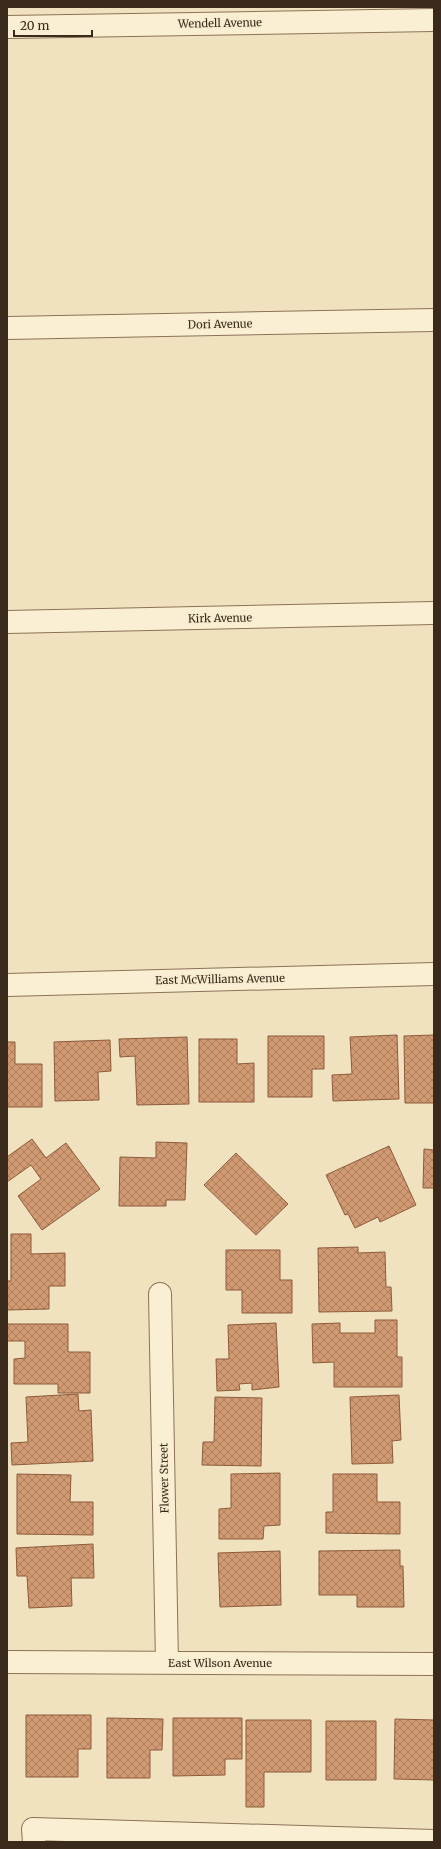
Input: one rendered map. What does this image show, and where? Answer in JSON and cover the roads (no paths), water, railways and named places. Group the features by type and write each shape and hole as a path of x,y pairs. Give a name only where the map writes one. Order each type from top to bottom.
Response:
{"street":[{"name":"Wendell Avenue","path":"7,27 434,20"},
{"name":"Dori Avenue","path":"7,328 434,320"},
{"name":"Kirk Avenue","path":"7,622 434,613"},
{"name":"East McWilliams Avenue","path":"7,985 434,974"},
{"name":"Flower Street","path":"160,1294 167,1663"},
{"name":"East Wilson Avenue","path":"7,1662 434,1664"},
{"path":"34,1842 33,1829 434,1841"}]}
